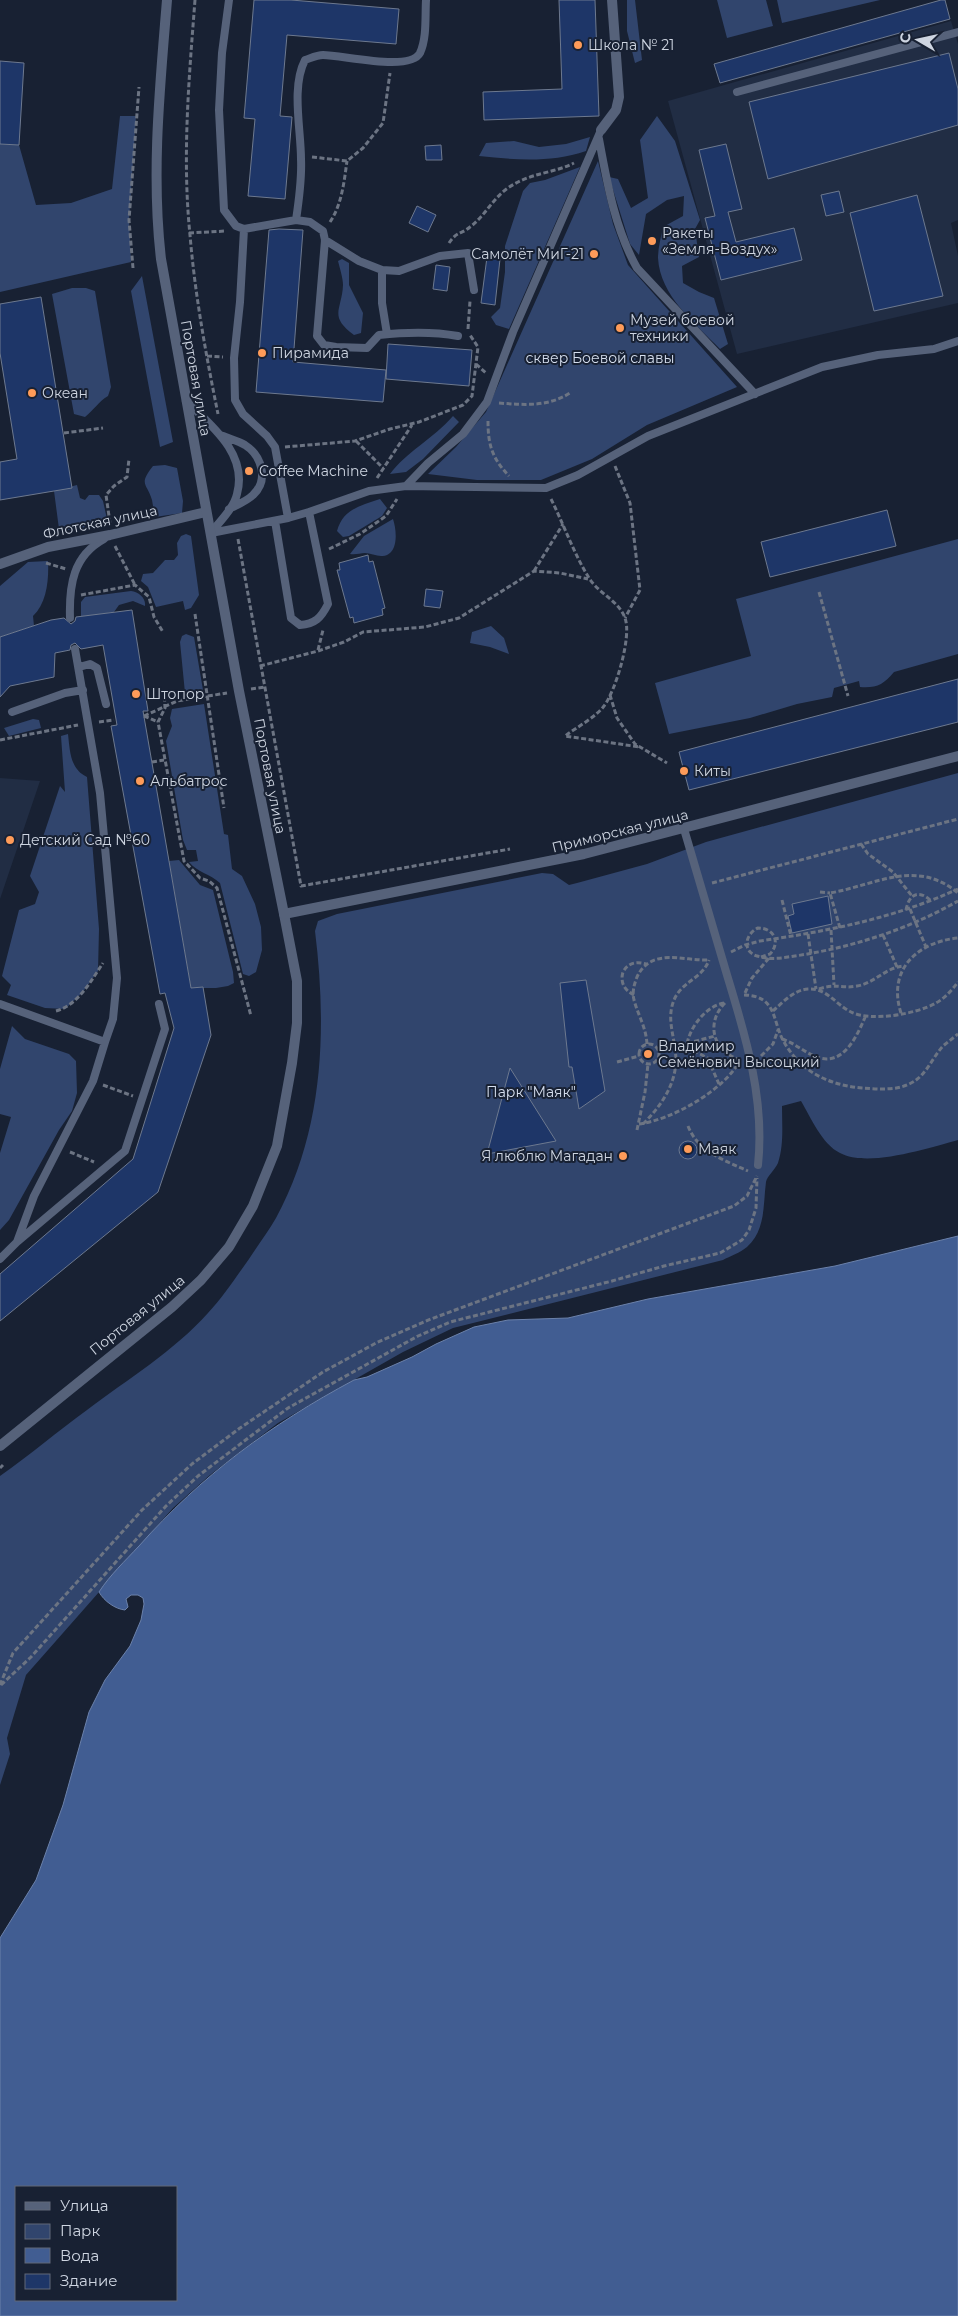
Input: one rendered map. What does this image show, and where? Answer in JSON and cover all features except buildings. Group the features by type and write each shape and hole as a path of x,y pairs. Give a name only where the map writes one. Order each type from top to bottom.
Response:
{"street":[{"name":"Портовая улица","path":"0,1446 172,1307 201,1280 228,1247 253,1206 277,1146 297,1023 296,981 239,691 161,260 157,225 157,138 167,0"},
{"path":"600,134 616,110 619,97 612,0"},
{"name":"Флотская улица","path":"0,564 48,546 110,535 206,512"},
{"name":"Приморская улица","path":"284,914 534,866 684,829 958,756"}],"lane":[{"path":"229,0 222,53 219,110 224,210 236,226 244,229 296,220 310,222 323,231 325,240 318,336 324,345 336,348 367,348 378,334 433,331 458,336"},
{"path":"296,220 300,198 301,156 298,80 305,60 323,55 392,62 411,61 419,55 424,41 426,0"},
{"path":"737,92 958,32"},
{"path":"406,486 428,463 464,434 487,402 513,332 600,134"},
{"path":"600,134 606,176 618,227 626,248 638,268 755,394"},
{"path":"244,229 240,302 234,358 234,391 239,408 275,447 288,518"},
{"path":"325,240 359,261 382,270 399,270 440,256 468,253 474,290"},
{"path":"382,270 382,303 387,334"},
{"path":"211,533 288,518 369,491 406,486 546,488 578,476 648,436 822,367 878,354 934,349 958,341"},
{"path":"186,401 222,436 231,449 239,476 237,496 211,533"},
{"path":"222,436 244,444 256,454 262,472 262,484 252,496 228,510"},
{"path":"275,521 291,618 300,625 310,624 318,620 328,604 309,512"},
{"path":"70,618 70,596 74,576 84,554 92,545 110,535"},
{"path":"17,1242 34,1196 94,1081 105,1042 114,1019 117,999 100,793 75,650"},
{"path":"79,667 90,664 97,668 106,704"},
{"path":"12,712 65,693 83,690"},
{"path":"684,829 734,997 755,1077 760,1123 758,1165"},
{"path":"0,1004 105,1042"},
{"path":"0,1258 125,1151 165,1028 159,1004"}],"path":[{"path":"195,0 186,118 189,233 206,356 222,436"},
{"path":"323,231 337,211 344,188 347,161 363,148 383,123 392,62"},
{"path":"133,268 129,220 139,87"},
{"path":"301,156 347,161"},
{"path":"440,256 456,234 469,228 491,202 509,187 535,174 566,167 591,156"},
{"path":"189,233 223,232"},
{"path":"275,447 355,441 412,424 463,405 472,396 478,347 468,333 468,308 474,290"},
{"path":"206,356 234,358"},
{"path":"515,481 499,465 488,442 487,402 531,405 559,400 570,394"},
{"path":"369,491 412,424"},
{"path":"64,433 103,428"},
{"path":"355,441 383,468"},
{"path":"611,457 630,503 640,590 625,618"},
{"path":"129,459 127,477 114,486 106,496 110,535 135,585 149,597 154,617 163,632"},
{"path":"319,554 360,534 386,516 406,486"},
{"path":"546,488 589,579 600,592 615,604 625,618 627,636 614,687 604,707 565,736 640,747"},
{"path":"260,666 318,651 344,642 363,632 425,627 459,618 534,571 563,524"},
{"path":"237,528 260,666 301,886 510,849"},
{"path":"534,571 560,573 589,579"},
{"path":"70,596 135,585"},
{"path":"819,592 848,696"},
{"path":"195,614 224,808"},
{"path":"164,689 165,708 158,722 184,861 200,878 209,881 217,888 251,1016"},
{"path":"158,722 144,716 177,701 239,691"},
{"path":"610,695 618,718 635,744 668,763"},
{"path":"0,740 72,726"},
{"path":"152,762 164,760"},
{"path":"711,884 958,819"},
{"path":"861,844 868,854 889,868 912,896"},
{"path":"820,892 830,892 910,874 925,875 938,879 957,891"},
{"path":"730,953 747,944 831,930 908,910 957,891"},
{"path":"830,892 840,928"},
{"path":"912,896 920,894 931,901"},
{"path":"912,896 908,910 916,922 926,947"},
{"path":"782,900 791,936"},
{"path":"776,939 769,930 758,928 749,934 747,944 752,953 769,958 812,953 884,935 916,922 958,901"},
{"path":"831,930 834,985"},
{"path":"808,934 817,989"},
{"path":"884,935 897,967"},
{"path":"901,1014 898,1005 898,984 904,966 916,953 926,947 934,943 958,938"},
{"path":"760,956 773,951 776,939"},
{"path":"35,1016 65,1009 82,993 114,948"},
{"path":"647,1044 645,1028 634,995 634,983 639,973 646,965 660,957 715,959"},
{"path":"745,995 752,978 769,958"},
{"path":"643,1124 658,1108 669,1091 674,1070 675,1047 670,1018 674,998 686,984 703,970 709,960"},
{"path":"634,995 623,985 623,972 627,966 635,962 646,965"},
{"path":"773,1011 798,992 834,985 856,986 867,983 897,967 904,966"},
{"path":"817,989 825,992 852,1012 866,1015 901,1014 923,1009 937,1002 949,993 958,982"},
{"path":"739,996 745,995 762,1000 773,1011 782,1039 804,1067 833,1084 882,1089 905,1086 917,1080 943,1047 958,1034"},
{"path":"638,1124 685,1110 719,1084 742,1060 729,1056 721,1049 714,1036 715,1016 726,1002 717,1004 699,1020 687,1044"},
{"path":"782,1039 814,1056 830,1059 847,1051 866,1015"},
{"path":"758,1057 773,1044 778,1030"},
{"path":"658,1052 714,1036"},
{"path":"647,1044 654,1045 658,1052 657,1060 648,1064 642,1062 639,1056 641,1047 647,1044"},
{"path":"687,1044 690,1048 708,1058 725,1065 738,1065"},
{"path":"617,1062 639,1056"},
{"path":"708,1058 719,1084"},
{"path":"637,1130 645,1092 648,1064"},
{"path":"94,1081 143,1099"},
{"path":"688,1126 697,1143 706,1150 757,1175"},
{"path":"60,1148 106,1167"},
{"path":"0,1685 31,1658 166,1506 198,1476 288,1408 418,1336 450,1322 720,1253 742,1240 752,1222 756,1208 758,1165"},
{"path":"0,1685 13,1653 142,1510 192,1464 240,1428 324,1372 396,1334 734,1206 747,1196 757,1175"}],"shaded area":[{"path":"951,21 958,44 958,220 951,223 958,256 958,303 737,354 668,101"},
{"name":"Детский Сад №60","path":"0,778 40,781 0,899"}],"green space":[{"path":"627,0 635,0 642,60 635,63 627,31"},
{"path":"717,0 766,0 773,26 727,38"},
{"path":"777,0 880,0 782,23"},
{"path":"120,116 136,116 129,220 131,262 0,292 0,144 19,145 36,205 71,203 112,189"},
{"path":"657,116 675,141 700,220 695,229 699,257 682,266 683,283 714,298 728,344 720,349 680,308 665,285 660,272 658,254 663,227 683,216 684,196 667,200 646,214 639,255 630,244 609,177 618,179 631,208 648,198 640,140"},
{"path":"590,137 586,151 573,155 533,160 479,156 486,143 514,141 539,147 566,144"},
{"name":"сквер Боевой славы","path":"598,161 613,224 628,265 737,387 647,425 592,459 541,480 477,480 428,474 456,447 486,412"},
{"path":"580,167 509,329 496,325 491,317 500,308 505,272 505,246 523,191 530,183 545,180"},
{"path":"342,259 349,263 349,285 363,313 361,333 354,335 341,323 338,312 343,285 338,261"},
{"path":"142,276 173,442 160,447 131,291"},
{"path":"72,288 86,288 95,291 111,387 108,396 85,417 74,414 52,294"},
{"path":"453,416 459,422 423,459 406,472 390,474 396,466"},
{"path":"165,465 177,468 183,501 182,513 155,517 152,500 145,481 148,472 153,466"},
{"path":"77,485 80,498 85,500 89,495 99,495 103,501 107,519 104,524 63,531 59,529 54,491"},
{"path":"380,499 387,508 382,516 349,536 343,537 337,531 343,518 353,509"},
{"path":"393,519 396,536 391,552 381,556 365,553 350,554 364,536"},
{"path":"186,534 191,536 199,595 191,608 185,610 183,601 156,607 148,587 141,581 143,574 153,573 165,560 174,560 178,555 177,543 181,536"},
{"path":"958,539 958,654 894,672 883,683 875,686 860,687 859,681 834,688 832,697 797,704 750,718 669,734 655,683 751,656 736,599"},
{"path":"48,561 46,590 38,611 33,616 34,626 0,637 0,586 28,562"},
{"path":"131,591 141,596 145,606 133,601 119,605 114,612 81,617 81,602 85,597"},
{"path":"491,626 504,638 509,654 490,647 470,643 472,632"},
{"path":"186,634 194,637 203,690 185,693 180,642 182,636"},
{"path":"204,704 224,834 228,835 232,869 242,876 255,904 261,927 262,950 256,972 249,976 243,974 220,883 189,862 198,861 196,850 187,850 183,840 166,741 172,726 170,718 172,709"},
{"path":"33,719 39,720 41,728 9,736 4,728"},
{"path":"68,734 70,753 74,764 81,774 87,777 99,929 98,971 82,993 65,1009 45,1008 7,995 11,985 2,976 19,910 35,904 39,892 30,876 60,786 65,792 61,736"},
{"name":"Парк \"Маяк\"","path":"958,773 958,1140 915,1152 882,1158 852,1157 834,1149 822,1137 801,1101 782,1106 780,1156 778,1163 766,1182 761,1225 753,1240 741,1251 723,1260 453,1328 403,1352 278,1423 210,1475 173,1508 26,1675 7,1738 10,1754 0,1785 0,1476 150,1364 195,1327 224,1294 276,1218 292,1184 304,1150 313,1114 321,1041 321,1004 315,931 318,921 337,914 542,873 553,874 569,885 647,864 706,842"},
{"path":"179,860 200,885 213,890 233,972 234,983 228,986 191,988 169,861"},
{"path":"12,1026 25,1039 69,1054 76,1061 77,1093 72,1111 59,1130 9,1220 0,1230 0,1153 11,1117 0,1114 0,1069"}],"water":[{"path":"958,1236 958,2316 0,2316 0,1938 36,1880 63,1805 89,1712 105,1680 130,1646 141,1620 144,1604 143,1598 138,1595 131,1595 126,1599 128,1607 125,1610 110,1604 99,1592 118,1568 163,1520 213,1474 239,1453 294,1415 354,1380 367,1377 474,1327 508,1320 568,1318 648,1299 835,1266"}],"place":[{"name":"Школа № 21","path":"578,45"},
{"name":"Ракеты «Земля-Воздух»","path":"652,241"},
{"name":"Самолёт МиГ-21","path":"594,254"},
{"name":"Музей боевой техники","path":"620,328"},
{"name":"Пирамида","path":"262,353"},
{"name":"Океан","path":"32,393"},
{"name":"Coffee Machine","path":"249,471"},
{"name":"Штопор","path":"136,694"},
{"name":"Киты","path":"684,771"},
{"name":"Альбатрос","path":"140,781"},
{"name":"Детский Сад №60","path":"10,840"},
{"name":"Владимир Семёнович Высоцкий","path":"648,1054"},
{"name":"Маяк","path":"688,1149"},
{"name":"Я люблю Магадан","path":"623,1156"}]}
